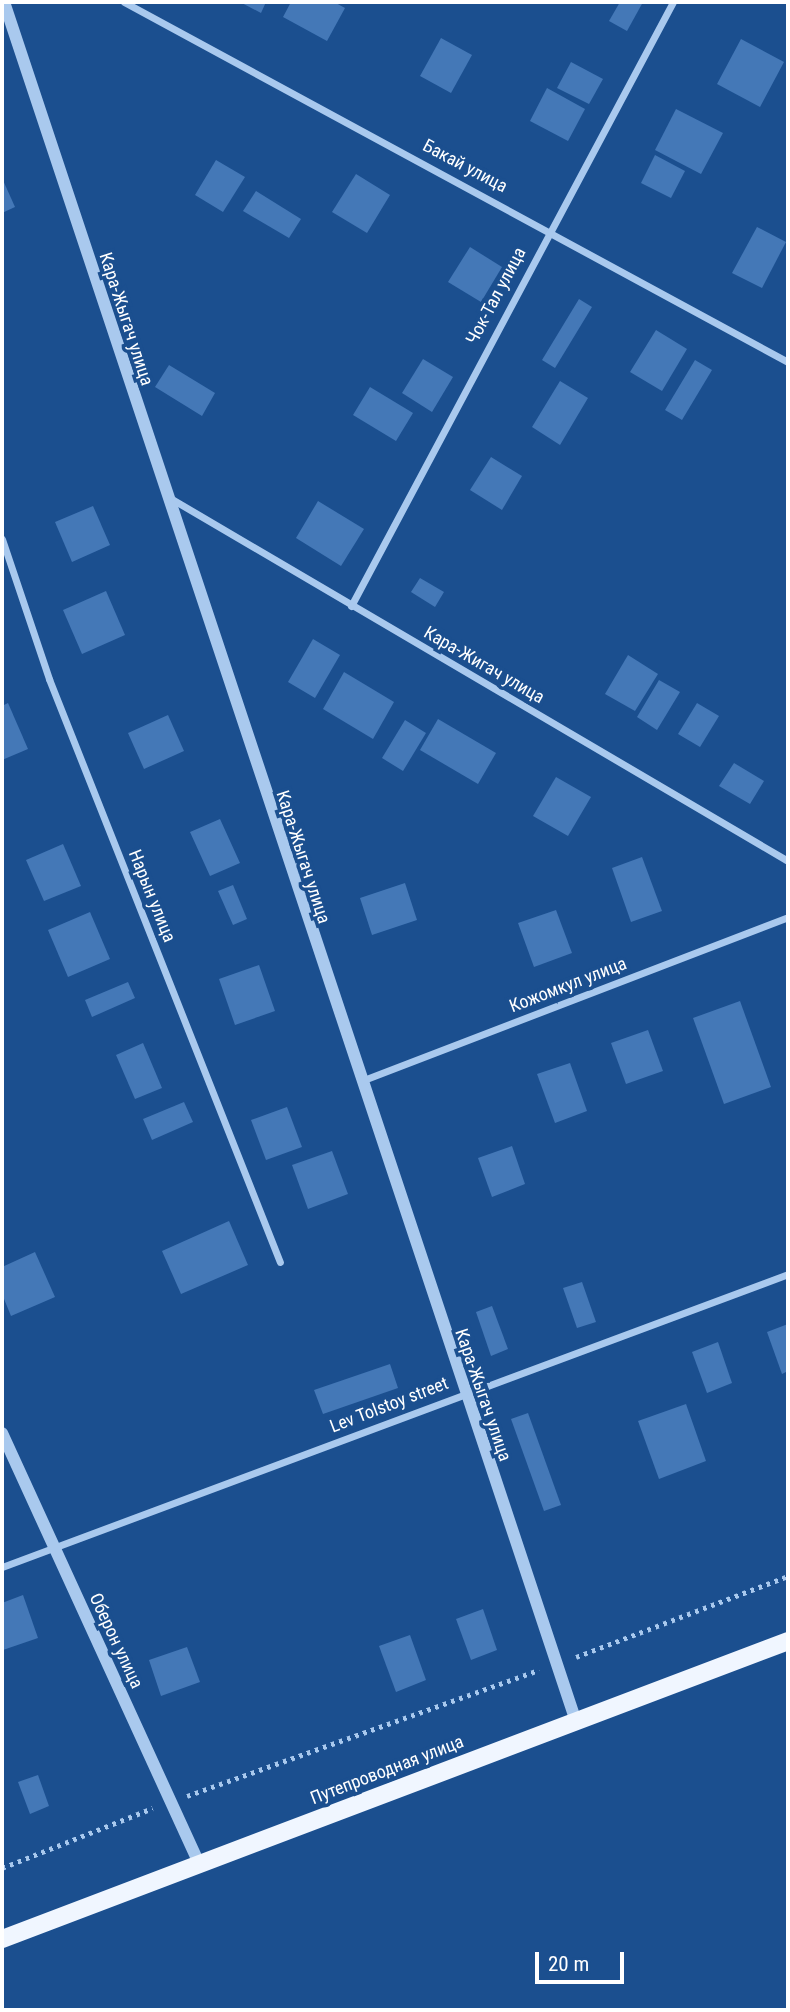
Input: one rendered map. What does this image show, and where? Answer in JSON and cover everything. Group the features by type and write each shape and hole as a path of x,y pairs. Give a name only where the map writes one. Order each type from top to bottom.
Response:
{"main road":[{"name":"Путепроводная улица","path":"2,1939 788,1642"}],"street":[{"name":"Кара-Жыгач улица","path":"4,2 359,1082 576,1721"},
{"name":"Бакай улица","path":"124,2 549,229 788,362"},
{"name":"Чок-Тал улица","path":"351,606 549,229 673,2"},
{"name":"Кара-Жигач улица","path":"165,495 788,861"},
{"name":"Нарын улица","path":"2,538 49,679 280,1262"},
{"name":"Кожомкул улица","path":"359,1082 788,917"},
{"name":"Lev Tolstoy street","path":"2,1567 788,1274"},
{"name":"Оберон улица","path":"2,1433 199,1864"}],"path":[{"path":"2,1868 170,1802 557,1664 788,1576"}],"building":[{"path":"240,2 266,2 261,13"},
{"path":"291,2 334,2 345,8 327,41 283,17"},
{"path":"620,2 643,2 627,31 609,21"},
{"path":"441,38 472,55 451,93 420,76"},
{"path":"741,39 784,62 760,107 717,84"},
{"path":"571,62 603,79 589,104 557,88"},
{"path":"547,88 585,109 568,141 530,121"},
{"path":"676,109 723,133 701,174 655,150"},
{"path":"655,155 685,171 671,198 641,183"},
{"path":"216,160 245,177 223,212 195,195"},
{"path":"356,174 390,195 367,233 332,212"},
{"path":"2,178 15,207 2,213"},
{"path":"256,191 301,219 289,238 243,211"},
{"path":"757,227 786,242 762,288 732,273"},
{"path":"470,247 502,267 481,302 448,282"},
{"path":"579,299 592,307 555,368 542,360"},
{"path":"656,330 687,349 662,391 630,372"},
{"path":"423,359 453,377 432,412 402,393"},
{"path":"695,360 712,370 682,420 665,410"},
{"path":"169,365 215,393 202,416 155,387"},
{"path":"560,381 588,398 560,445 532,427"},
{"path":"370,387 413,413 396,441 353,415"},
{"path":"491,457 522,476 502,510 470,490"},
{"path":"318,501 364,529 341,566 296,538"},
{"path":"93,506 110,545 72,562 55,522"},
{"path":"420,578 444,592 435,607 411,592"},
{"path":"106,591 125,635 82,654 63,610"},
{"path":"313,639 340,655 315,698 288,682"},
{"path":"628,655 658,674 635,711 605,694"},
{"path":"344,672 394,702 373,739 323,709"},
{"path":"659,680 680,692 657,730 637,717"},
{"path":"8,703 28,749 2,760 2,706"},
{"path":"697,703 719,716 700,747 678,734"},
{"path":"168,715 184,751 144,769 128,733"},
{"path":"438,719 496,753 478,784 420,750"},
{"path":"405,720 426,733 403,771 382,758"},
{"path":"734,763 764,781 750,804 719,786"},
{"path":"556,777 591,797 568,836 533,816"},
{"path":"220,819 240,863 210,876 190,832"},
{"path":"63,844 81,886 44,901 26,860"},
{"path":"642,857 662,911 631,922 612,868"},
{"path":"405,883 417,920 372,935 360,898"},
{"path":"233,885 247,919 233,925 218,891"},
{"path":"556,910 572,953 534,967 518,923"},
{"path":"90,912 110,959 68,977 48,930"},
{"path":"259,965 275,1011 235,1025 219,979"},
{"path":"128,982 135,998 92,1017 85,1000"},
{"path":"740,1001 771,1087 724,1104 693,1018"},
{"path":"648,1030 663,1071 626,1084 611,1043"},
{"path":"143,1043 162,1088 135,1099 116,1055"},
{"path":"570,1063 587,1111 555,1123 537,1074"},
{"path":"184,1102 193,1122 152,1140 143,1119"},
{"path":"287,1107 302,1147 266,1160 251,1120"},
{"path":"512,1146 525,1184 492,1197 478,1158"},
{"path":"332,1151 348,1194 308,1209 292,1165"},
{"path":"229,1221 248,1265 181,1294 162,1251"},
{"path":"35,1252 55,1297 11,1316 2,1294 2,1267"},
{"path":"582,1282 596,1322 577,1328 563,1288"},
{"path":"492,1306 508,1349 491,1356 476,1312"},
{"path":"788,1324 788,1371 782,1374 767,1332"},
{"path":"718,1342 732,1383 707,1393 692,1352"},
{"path":"390,1364 398,1388 323,1414 314,1390"},
{"path":"686,1404 706,1461 659,1479 638,1421"},
{"path":"528,1413 561,1505 544,1511 511,1419"},
{"path":"23,1595 38,1638 3,1650 2,1603"},
{"path":"483,1609 497,1650 471,1660 456,1619"},
{"path":"410,1635 426,1680 396,1692 379,1646"},
{"path":"187,1647 200,1682 161,1696 149,1660"},
{"path":"38,1775 49,1806 30,1814 18,1782"}]}
